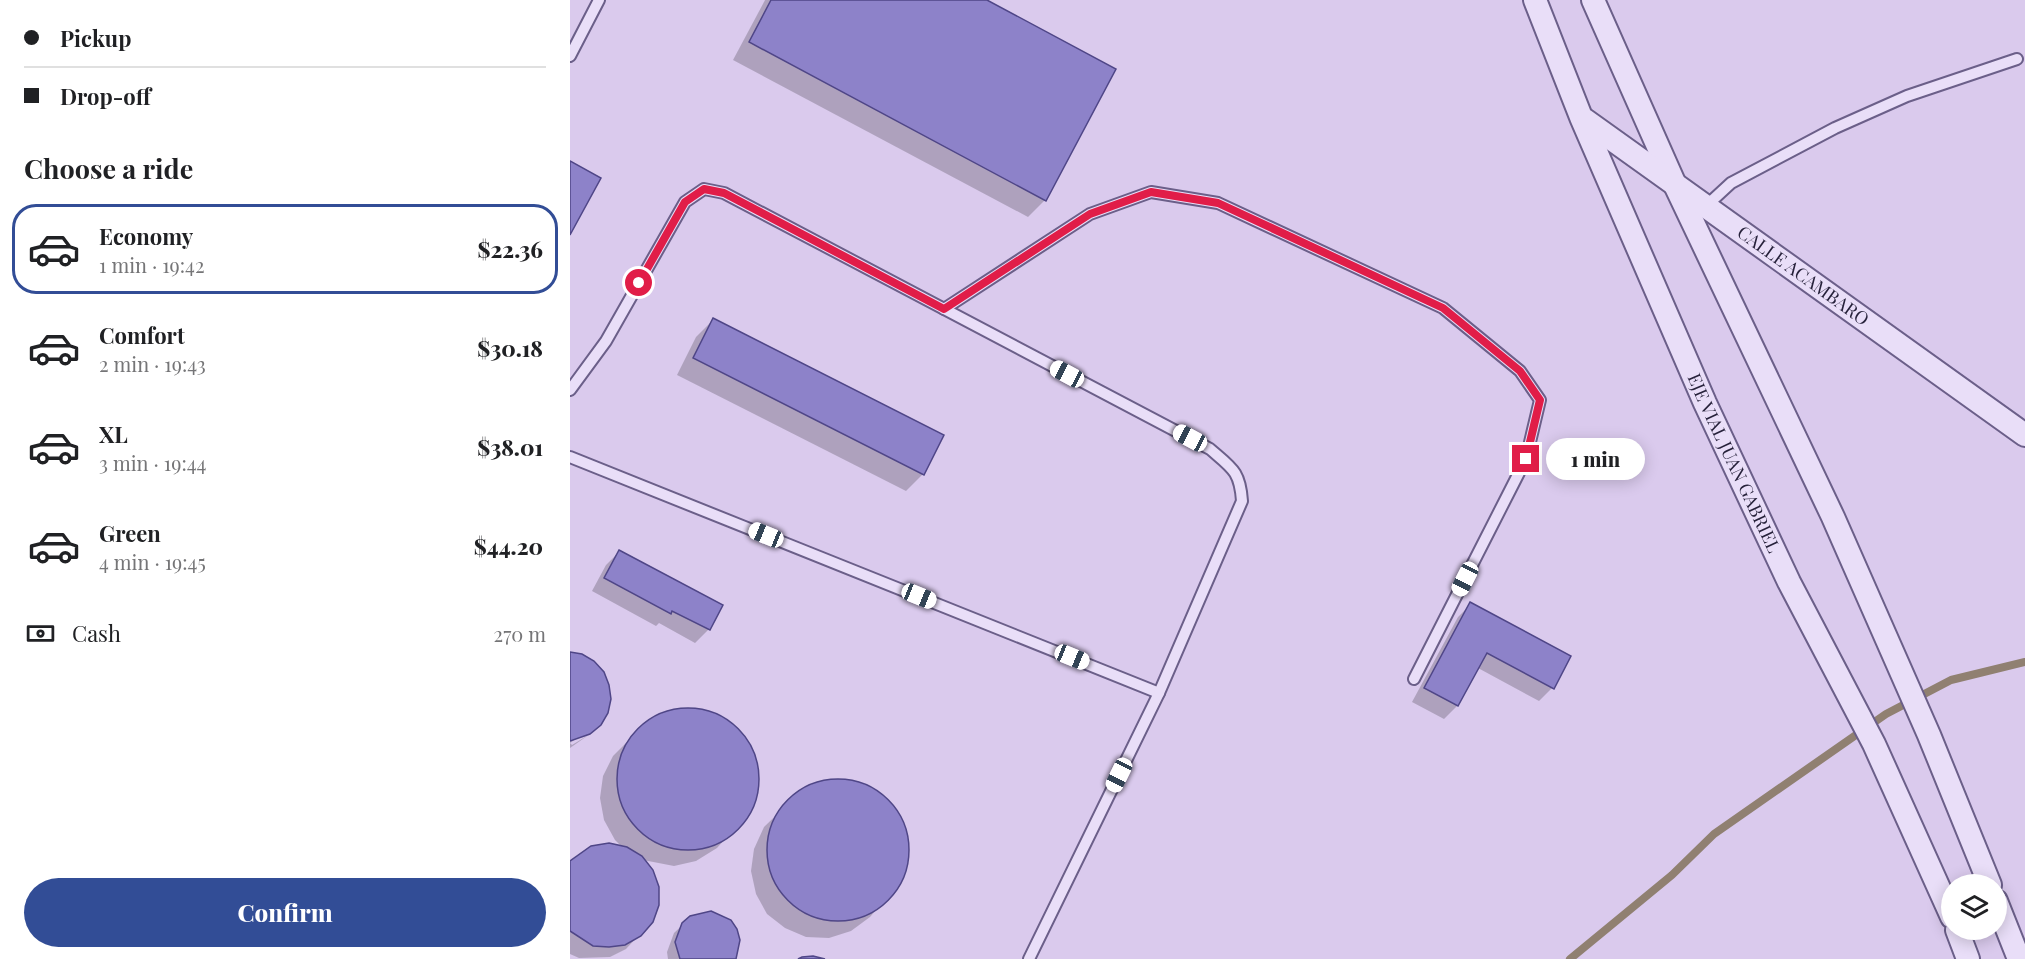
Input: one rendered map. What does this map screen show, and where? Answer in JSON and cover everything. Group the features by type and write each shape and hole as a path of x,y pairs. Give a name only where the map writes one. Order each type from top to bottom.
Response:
{"street":[{"name":"EJE VIAL JUAN GABRIEL","path":"1535,0 1581,117 1720,434 1789,582 1874,744 1941,893"},
{"path":"1593,0 1677,187 1833,517 1929,735 1986,874"},
{"name":"CALLE ACAMBARO","path":"1581,117 2025,435"},
{"path":"2007,929 2019,959"},
{"path":"1961,940 1968,959"}],"lane":[{"path":"571,53 599,0"},
{"path":"1705,207 1731,183 1835,128 1907,96 2017,59"},
{"path":"570,390 606,341 685,202 704,189 724,193 1210,449 1229,465 1241,480 1242,501 1159,693 1029,959"},
{"path":"944,309 1090,214 1151,192 1218,203 1443,308 1520,371 1540,400 1526,459 1414,679"},
{"path":"570,457 1159,693"}],"building":[{"path":"771,0 987,0 1116,69 1046,201 749,42"},
{"path":"570,161 601,178 570,235"},
{"path":"713,318 944,435 924,475 693,358"},
{"path":"619,550 723,605 710,630 672,611 671,614 604,578"},
{"path":"1470,602 1571,656 1554,689 1487,653 1458,706 1424,688"},
{"path":"570,652 582,654 594,661 604,672 611,699 608,713 601,725 590,734 570,741"},
{"path":"688,708 715,714 738,729 753,752 759,779 753,806 738,829 715,844 688,850 661,844 638,829 623,806 617,779 623,752 638,729 661,714"},
{"path":"838,779 865,785 888,800 903,823 909,850 903,877 888,900 865,915 838,921 811,915 788,900 773,877 767,850 773,823 788,800 811,785"},
{"path":"609,843 627,847 642,856 653,870 659,887 659,905 653,922 641,936 625,945 593,946 570,931 570,861 591,846"},
{"path":"711,911 731,920 737,929 740,940 736,959 680,959 675,942 682,923 690,916"},
{"path":"813,956 825,959 798,959 802,957"}],"waterway":[{"path":"1570,959 1672,875 1714,834 1886,714 1951,680 2025,662"}],"route":[{"path":"639,283 685,202 704,189 724,193 944,309 1090,214 1151,192 1218,203 1443,308 1520,371 1540,400 1526,459"}]}
